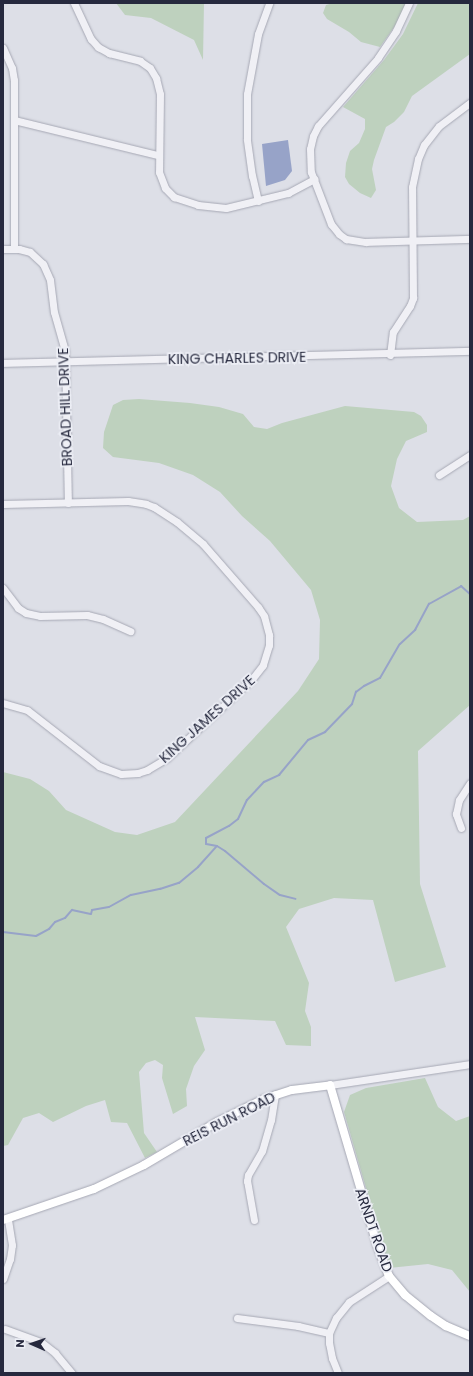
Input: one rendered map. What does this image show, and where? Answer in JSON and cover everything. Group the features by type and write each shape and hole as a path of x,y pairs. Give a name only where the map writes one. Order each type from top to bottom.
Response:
{"main road":[{"name":"REIS RUN ROAD","path":"5,1220 94,1189 118,1178 144,1165 217,1122 275,1094 292,1090 330,1085"},
{"name":"ARNDT ROAD","path":"330,1085 376,1245 389,1276 405,1295 431,1316 446,1326 470,1336"}],"street":[{"path":"74,3 91,39 98,47 109,53 140,62 150,68 156,78 160,94 158,156 159,172 162,184 174,197 180,200 217,208 226,208 288,193 314,179"},
{"path":"258,201 252,176 247,139 248,94 258,34 269,3"},
{"path":"410,3 396,31 378,58 318,126 313,136 310,149 310,164 331,224 342,237 358,242 470,239"},
{"path":"3,48 13,74 14,248"},
{"path":"390,355 393,332 410,306 413,298 412,187 418,159 427,141 439,126 470,103"},
{"path":"14,120 158,156"},
{"name":"BROAD HILL DRIVE","path":"3,249 14,248 24,250 37,257 47,272 52,290 56,321 64,344 68,503"},
{"name":"KING CHARLES DRIVE","path":"3,363 470,352"},
{"path":"438,475 470,455"},
{"name":"KING JAMES DRIVE","path":"3,504 138,502 154,507 178,522 203,544 258,607 268,627 269,645 263,665 252,679 167,758 147,770 138,773 114,772 99,766 26,710 3,704"},
{"path":"3,588 18,608 26,613 40,616 87,615 103,619 130,631"},
{"path":"461,828 456,814 459,800 470,783"},
{"name":"REIS RUN ROAD","path":"330,1085 470,1064"},
{"path":"254,1220 247,1181 248,1175 264,1145 271,1120 275,1094"},
{"path":"3,1279 10,1259 12,1246 5,1220"},
{"path":"338,1373 332,1358 329,1333 336,1318 349,1302 389,1276"},
{"path":"237,1318 298,1326 329,1333"},
{"path":"5,1330 41,1342 55,1353 72,1373"}],"green space":[{"path":"116,3 204,3 203,60 194,40 151,18 125,15"},
{"path":"333,3 406,3 400,19 380,47 361,42 349,32 327,19 323,13 326,5"},
{"path":"418,3 470,3 470,54 412,96 404,112 394,122 386,127 372,169 376,190 371,198 360,193 349,184 345,177 346,163 350,151 359,143 365,129 365,119 343,107 384,60 403,34"},
{"path":"139,399 219,407 243,414 254,427 267,429 282,423 345,406 414,412 421,416 427,425 427,432 406,441 397,459 391,486 399,508 417,522 463,520 470,516 470,705 418,751 420,884 446,967 395,982 373,900 334,898 299,909 286,927 309,983 305,1011 311,1027 311,1046 286,1045 275,1021 195,1017 205,1050 194,1066 186,1089 187,1106 173,1114 162,1078 163,1065 155,1060 146,1063 139,1072 144,1133 157,1152 145,1158 127,1123 111,1122 105,1100 86,1106 53,1122 39,1113 23,1118 8,1145 3,1146 3,772 30,779 49,791 66,810 115,832 137,835 175,822 298,691 319,659 320,620 311,590 270,541 242,516 220,492 193,475 159,463 113,457 103,448 104,432 113,405 123,400"},
{"path":"425,1078 438,1107 456,1121 470,1116 470,1292 452,1270 428,1264 389,1268 344,1112 350,1095 366,1088"}],"water":[{"path":"288,140 292,171 285,180 266,186 262,144"}],"waterway":[{"path":"3,932 36,936 49,929 55,922 65,918 72,910 91,914 92,910 109,907 131,895 160,889 179,883 198,867 217,846 206,844 206,838 229,826 238,819 247,800 264,782 279,775 308,740 325,732 352,704 356,692 380,678 400,644 415,630 429,604 461,586 470,594"},
{"path":"217,846 280,895 296,899"}]}
